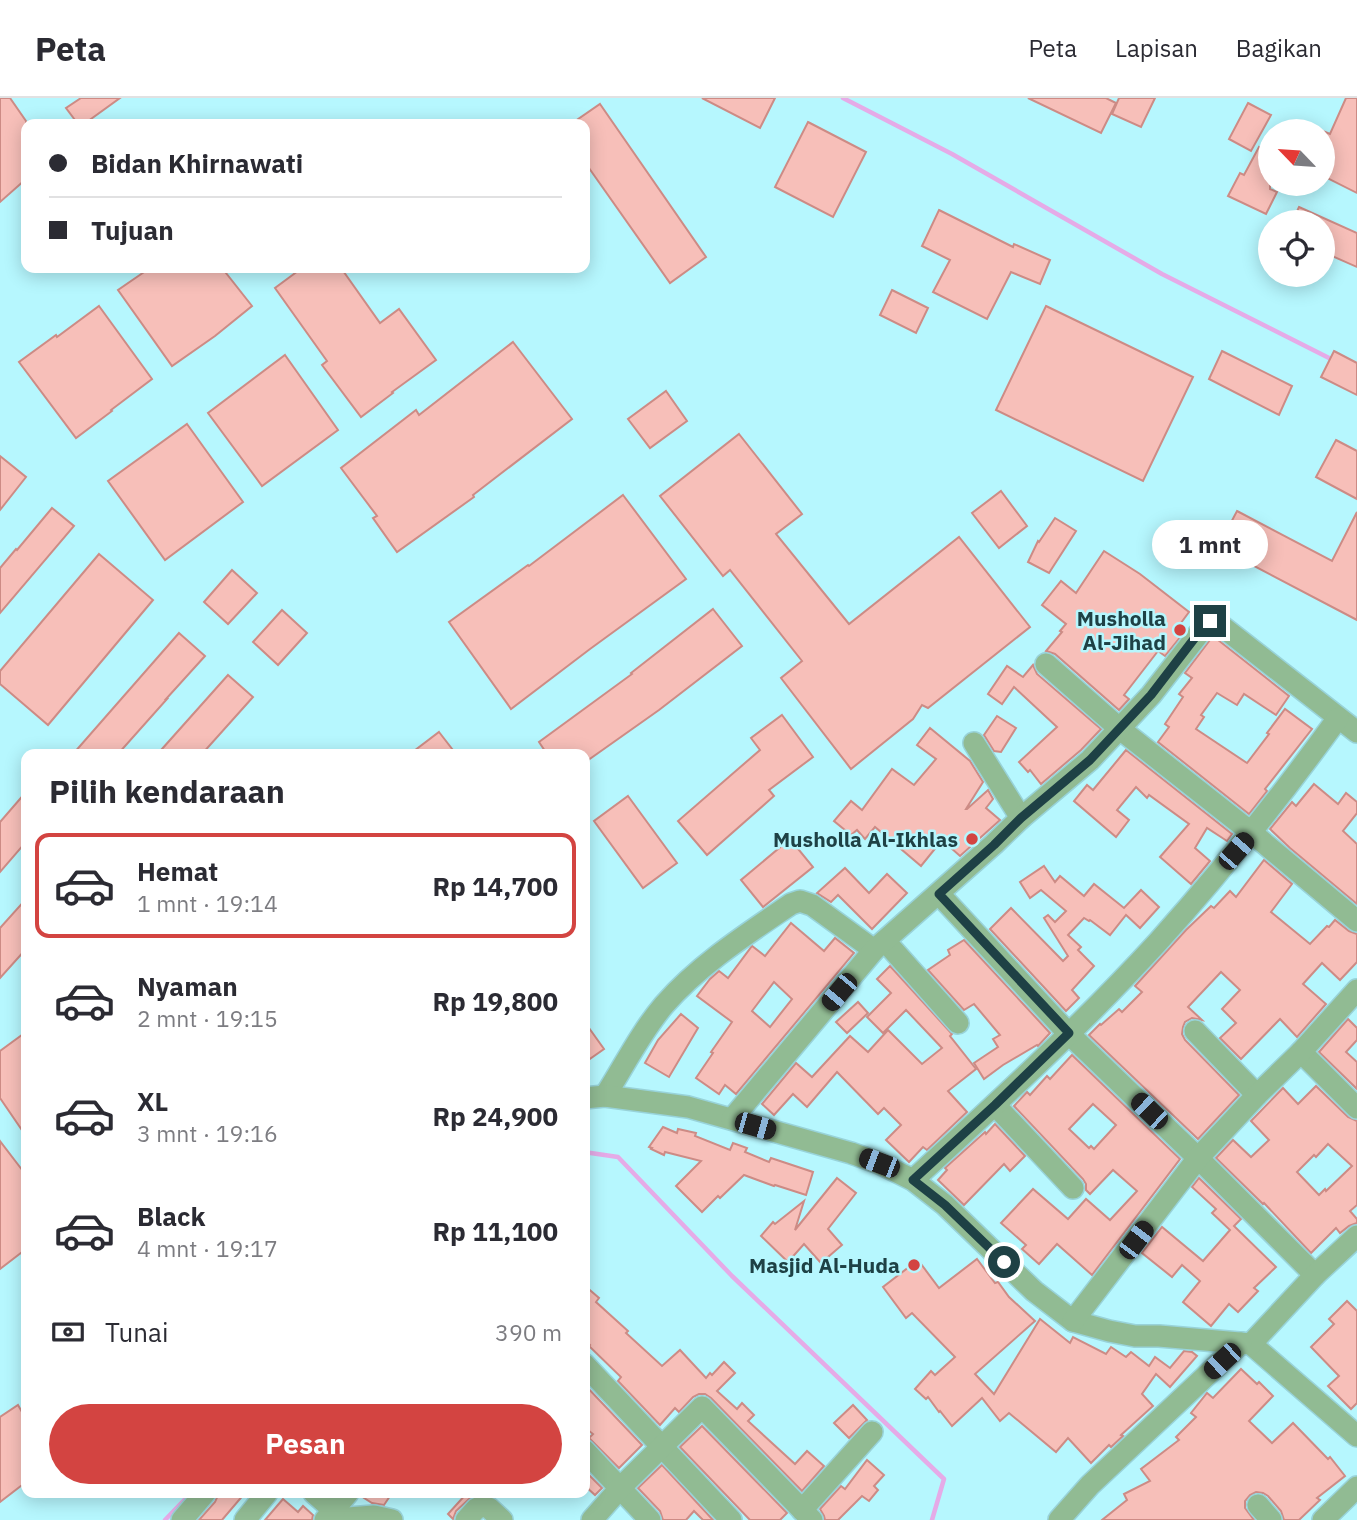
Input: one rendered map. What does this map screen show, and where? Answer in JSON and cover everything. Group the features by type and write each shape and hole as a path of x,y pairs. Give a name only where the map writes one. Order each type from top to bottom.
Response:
{"street":[{"path":"732,1119 880,946 1021,818 1090,760 1151,695 1207,622 1215,621 1357,732"},
{"path":"1046,664 1119,729 1252,833 1357,921"},
{"path":"913,1180 1069,1033 1157,942 1252,833 1338,718"},
{"path":"974,743 1021,818"},
{"path":"939,894 1069,1033 1315,1275"},
{"path":"595,1097 664,1006 699,971 791,904 800,901 812,905 880,946 958,1023"},
{"path":"1073,1321 1198,1158 1357,990"},
{"path":"1195,1031 1257,1095"},
{"path":"1301,1052 1357,1108"},
{"path":"595,1097 688,1107 879,1163 913,1180 945,1205 1034,1291 1073,1321 1135,1336 1246,1343 1357,1437"},
{"path":"995,1105 1073,1188"},
{"path":"1059,1520 1090,1485 1246,1343 1357,1236"},
{"path":"590,1370 732,1520"},
{"path":"592,1520 621,1487 702,1407 807,1515 872,1433"},
{"path":"590,1456 650,1520"},
{"path":"1323,1520 1357,1488"},
{"path":"182,1520 201,1498"},
{"path":"246,1520 263,1498"},
{"path":"317,1498 329,1515 374,1516 392,1520"},
{"path":"329,1515 344,1498"},
{"path":"466,1520 482,1506 489,1508 502,1520"}],"building":[{"path":"0,98 10,98 25,119 21,119 21,183 0,202"},
{"path":"81,98 120,98 91,119 74,119 66,108"},
{"path":"702,98 775,98 760,128"},
{"path":"1028,98 1106,98 1116,103 1101,133"},
{"path":"1119,98 1155,98 1141,127 1112,114"},
{"path":"1346,98 1357,98 1357,193 1335,182 1335,123"},
{"path":"1248,103 1271,115 1269,119 1258,119 1258,138 1251,151 1229,139"},
{"path":"600,104 706,257 670,283 590,170 590,119 578,119"},
{"path":"808,122 866,152 833,217 775,187"},
{"path":"1258,149 1258,196 1275,196 1268,210 1258,210 1228,196 1240,173 1244,175"},
{"path":"939,210 1013,247 1014,244 1050,260 1040,284 1011,272 987,319 933,292 950,260 922,246"},
{"path":"1335,223 1357,233 1357,267 1335,257"},
{"path":"143,273 226,273 252,306 172,366 118,290"},
{"path":"295,273 345,273 380,323 399,309 436,360 361,417 322,365 327,361 275,288"},
{"path":"892,290 928,308 916,333 880,315"},
{"path":"99,306 152,379 76,438 19,362"},
{"path":"1046,306 1193,377 1143,481 996,410"},
{"path":"513,342 572,419 473,495 474,497 397,552 373,518 377,516 341,468 416,410 419,415"},
{"path":"1222,351 1292,386 1279,415 1209,379"},
{"path":"1334,351 1357,363 1357,395 1321,377"},
{"path":"285,355 338,430 262,486 208,413"},
{"path":"666,391 687,421 650,448 628,419"},
{"path":"187,424 243,502 165,560 108,481"},
{"path":"739,434 802,514 776,534 849,624 959,537 1030,627 928,708 922,705 913,719 851,769 781,678 802,661 730,570 723,576 660,496"},
{"path":"1336,440 1357,451 1357,499 1316,477"},
{"path":"0,456 26,477 0,510"},
{"path":"1001,491 1027,526 999,548 972,513"},
{"path":"623,495 686,579 511,709 449,622"},
{"path":"52,508 74,526 0,613 0,568"},
{"path":"1237,511 1332,561 1357,512 1357,620 1218,547"},
{"path":"1055,518 1076,531 1049,573 1028,562 1038,541"},
{"path":"1104,551 1140,574 1189,612 1175,631 1181,636 1165,656 1158,651 1124,695 1129,699 1119,710 1055,654 1046,651 1066,624 1042,605 1061,581 1076,593"},
{"path":"99,554 153,600 48,725 0,684 0,671"},
{"path":"232,570 257,593 228,624 204,602"},
{"path":"713,609 742,646 590,759 590,749 544,749 539,742"},
{"path":"282,610 307,633 278,665 253,642"},
{"path":"179,633 205,656 122,749 77,749"},
{"path":"1213,636 1289,696 1276,715 1244,694 1237,705 1217,693 1201,715 1204,717 1196,729 1247,763 1285,709 1312,729 1249,814 1158,742 1169,727 1165,724 1183,697 1179,694 1192,678 1185,673"},
{"path":"1033,665 1037,674 1101,729 1041,784 1030,770 1028,772 1019,762 1057,727 1014,687 1002,704 988,694 1007,666 1023,677"},
{"path":"228,675 253,697 206,749 162,749"},
{"path":"782,715 813,757 769,790 774,796 707,855 678,821 760,750 751,738"},
{"path":"997,716 1016,728 1001,752 994,751 984,735"},
{"path":"930,728 970,761 983,782 966,809 988,790 993,799 986,808 1000,820 960,856 942,840 921,866 875,827 865,839 857,830 851,835 834,821 851,801 862,810 892,769 914,785 936,759 917,745"},
{"path":"439,732 452,749 417,749"},
{"path":"1126,750 1232,834 1227,841 1207,828 1195,848 1210,861 1191,884 1160,857 1189,824 1149,795 1147,798 1136,787 1117,810 1129,820 1116,837 1074,801 1087,785 1093,790"},
{"path":"1314,784 1338,804 1346,793 1357,802 1357,813 1343,831 1357,844 1357,904 1270,829 1292,802 1296,806"},
{"path":"628,796 677,863 643,888 594,821"},
{"path":"21,798 21,848 0,872 0,822"},
{"path":"790,839 813,867 763,907 741,880"},
{"path":"1264,860 1292,884 1271,912 1310,944 1335,920 1357,934 1357,962 1340,980 1322,963 1303,984 1326,1004 1297,1037 1280,1019 1241,1059 1220,1038 1236,1023 1222,1009 1240,990 1221,972 1188,1007 1202,1020 1192,1018 1185,1022 1182,1034 1185,1040 1239,1095 1198,1139 1089,1035 1119,1009 1122,1012 1142,992 1135,986 1186,930 1211,906 1214,908 1230,891 1236,897"},
{"path":"1044,866 1055,882 1060,876 1084,896 1094,884 1124,908 1141,890 1159,907 1140,928 1126,915 1110,935 1084,918 1068,935 1081,947 1078,950 1094,966 1072,990 1079,998 1066,1011 990,929 1011,908 1063,961 1068,956 1044,918 1048,915 1055,922 1066,911 1041,890 1030,898 1020,882"},
{"path":"845,868 869,893 887,874 907,893 872,929 838,895 831,902 817,893"},
{"path":"21,905 21,955 0,978 0,928"},
{"path":"791,923 824,951 835,938 854,953 736,1094 725,1085 719,1094 696,1078 732,1022 697,996 719,971 728,978 752,946 765,956","holes":["774,982 792,999 770,1027 752,1011"]},
{"path":"964,940 1050,1033 1038,1046 984,1079 974,1063 998,1047 993,1039 1000,1035 974,1004 964,1010 928,970 950,955 948,950"},
{"path":"890,966 952,1034 950,1036 976,1069 948,1091 967,1112 927,1150 923,1147 909,1162 886,1140 901,1125 884,1108 878,1114 837,1072 807,1107 793,1094 774,1115 762,1104 796,1063 812,1077 850,1036 868,1052 888,1030 922,1064 942,1048 906,1010 883,1033 867,1017 891,993 877,979"},
{"path":"858,1002 868,1013 847,1033 836,1022"},
{"path":"681,1014 698,1028 669,1077 645,1063 658,1040"},
{"path":"1348,1019 1357,1028 1357,1040 1346,1052 1357,1062 1357,1089 1319,1052"},
{"path":"590,1029 604,1049 590,1059"},
{"path":"21,1036 21,1129 0,1098 0,1051"},
{"path":"1072,1055 1180,1159 1092,1275 1057,1244 1039,1264 1022,1249 1026,1245 1001,1223 1033,1189 1068,1219 1086,1199 1110,1220 1137,1191 1113,1170 1090,1194 1083,1179 1014,1106 1027,1092 1030,1095 1047,1076 1050,1079","holes":["1093,1104 1116,1125 1094,1149 1091,1146 1089,1148 1069,1129"]},
{"path":"1316,1086 1348,1117 1357,1121 1357,1205 1350,1211 1357,1223 1340,1233 1336,1228 1311,1253 1264,1203 1216,1158 1233,1140 1251,1157 1269,1140 1251,1121 1283,1088 1298,1104","holes":["1328,1144 1352,1166 1319,1195 1297,1172"]},
{"path":"995,1124 1025,1156 1010,1171 1004,1164 964,1205 938,1180 947,1170 945,1168"},
{"path":"663,1127 677,1133 678,1129 696,1133 695,1136 730,1150 733,1143 747,1148 745,1152 769,1162 771,1158 813,1172 806,1195 744,1175 702,1212 676,1186 701,1161 665,1152 664,1155 649,1147"},
{"path":"0,1141 21,1168 21,1253 0,1269"},
{"path":"837,1178 856,1193 828,1229 842,1245 821,1263 804,1244 788,1262 761,1236 773,1222 775,1224 804,1201 795,1230"},
{"path":"1199,1178 1241,1219 1234,1226 1276,1267 1254,1288 1258,1291 1238,1312 1229,1304 1211,1326 1183,1302 1200,1281 1182,1265 1172,1277 1142,1253 1162,1227 1203,1261 1230,1230 1212,1213 1216,1209 1192,1187"},
{"path":"977,1259 995,1283 998,1282 1009,1297 1035,1321 975,1374 994,1394 1040,1319 1070,1343 1073,1337 1106,1354 1111,1347 1126,1357 1131,1352 1149,1366 1155,1357 1170,1368 1184,1351 1197,1356 1170,1387 1156,1374 1142,1394 1153,1406 1091,1463 1068,1438 1056,1452 1009,1413 1000,1421 982,1398 952,1426 928,1397 926,1399 915,1389 931,1371 935,1375 955,1357 912,1313 906,1318 883,1287 918,1260 939,1288"},
{"path":"590,1290 599,1298 596,1302 662,1366 680,1350 706,1378 724,1362 735,1373 717,1391 737,1409 742,1403 754,1415 748,1421 795,1464 807,1451 824,1466 802,1491 705,1394 693,1397 679,1412 675,1408 660,1425 618,1381 621,1377 590,1347"},
{"path":"1347,1301 1357,1311 1357,1403 1351,1409 1328,1386 1339,1376 1311,1347 1334,1324 1329,1319"},
{"path":"1241,1369 1273,1396 1249,1421 1272,1443 1293,1423 1328,1459 1330,1457 1345,1476 1317,1498 1320,1500 1299,1520 1284,1520 1281,1511 1268,1496 1256,1492 1245,1501 1245,1508 1254,1520 1102,1520 1127,1500 1124,1494 1150,1481 1141,1469 1179,1440 1176,1437 1196,1417 1191,1413 1207,1393 1213,1398"},
{"path":"590,1390 642,1445 619,1468 590,1439 593,1434 590,1432"},
{"path":"18,1405 21,1410 21,1486 0,1502 0,1417"},
{"path":"853,1405 867,1420 849,1438 834,1423"},
{"path":"702,1426 787,1513 780,1520 750,1520 680,1447"},
{"path":"867,1460 884,1475 874,1486 878,1490 869,1501 862,1496 838,1520 825,1520 820,1509 841,1486 845,1489"},
{"path":"662,1465 713,1520 703,1520 694,1511 686,1520 663,1520 660,1511 638,1488"},
{"path":"590,1476 602,1488 595,1495 590,1490"},
{"path":"217,1498 241,1498 222,1520 199,1520"},
{"path":"364,1498 389,1498 384,1505 372,1503"},
{"path":"462,1498 470,1498 456,1511 453,1519 448,1514"},
{"path":"283,1499 298,1512 303,1506 313,1515 312,1520 265,1520"}],"waterway":[{"path":"843,98 952,154 1162,274 1333,360"},
{"path":"590,1153 618,1157 732,1276 944,1479 932,1520"},
{"path":"165,1520 186,1498"}],"place":[{"name":"Musholla Al-Jihad","path":"1180,630"},
{"name":"Musholla Al-Ikhlas","path":"972,839"},
{"name":"Masjid Al-Huda","path":"914,1265"}],"route":[{"path":"1004,1262 945,1205 913,1180 1069,1033 939,894 1021,818 1090,760 1151,695 1210,621"}]}
